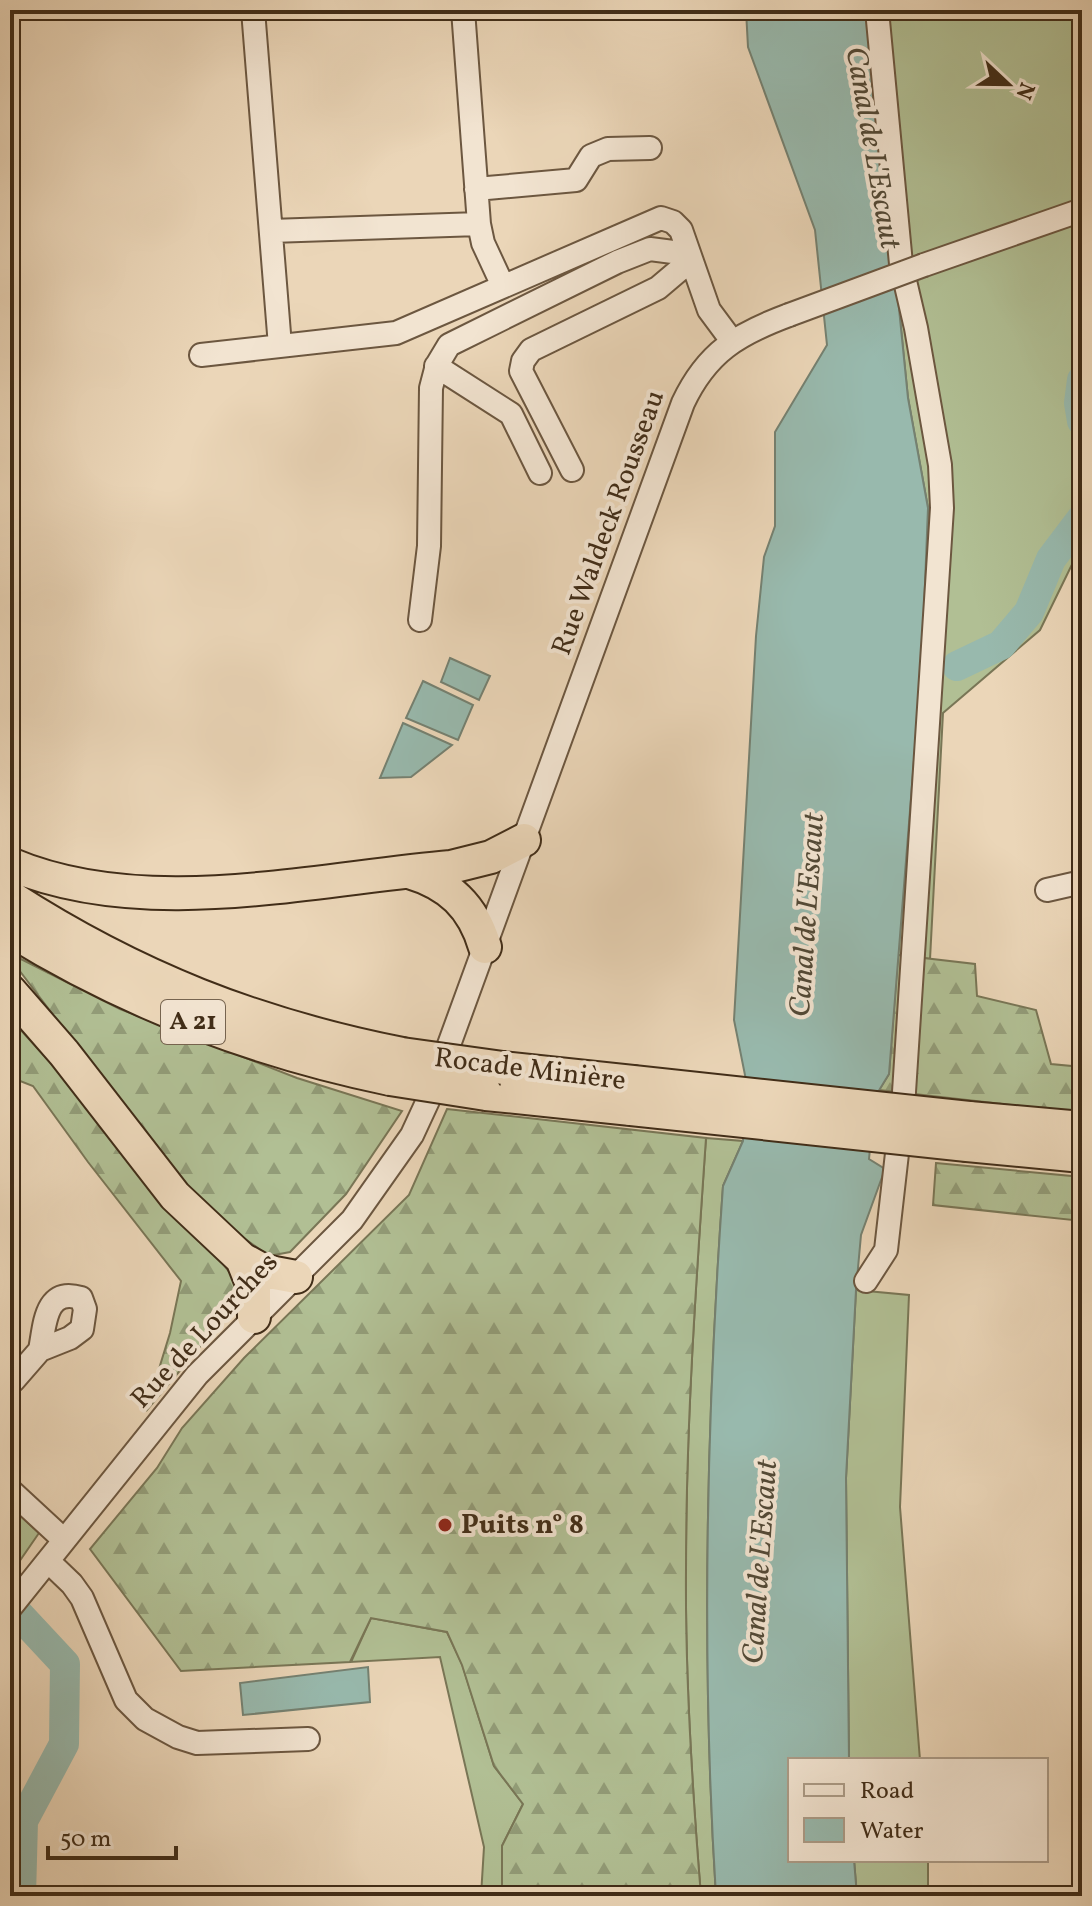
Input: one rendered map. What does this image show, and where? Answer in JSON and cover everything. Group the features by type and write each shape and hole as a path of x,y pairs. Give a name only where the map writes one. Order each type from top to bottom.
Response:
{"highway":[{"path":"10,864 87,887 171,893 227,891 451,867 478,861 524,840"},
{"path":"406,871 433,880 459,898 476,922 485,947"},
{"name":"Rocade Minière","path":"10,897 108,955 201,998 396,1066"},
{"name":"Rocade Minière","path":"10,930 97,980 175,1015 280,1052 494,1081 968,1131 1082,1156"},
{"path":"10,991 64,1053 156,1176 186,1207 242,1259 264,1271 296,1277"},
{"name":"Rocade Minière","path":"968,1131 1082,1128"},
{"path":"242,1259 254,1289 254,1317"}],"street":[{"path":"253,10 280,346"},
{"path":"463,10 479,224 483,243 503,286"},
{"path":"866,1281 886,1250 904,1092 942,508 940,465 916,328 901,264 877,10"},
{"path":"476,189 576,180 591,156 608,149 650,148"},
{"name":"Rue Waldeck Rousseau","path":"433,1089 683,403 703,368 732,341 789,315 1082,210"},
{"path":"201,355 396,333 661,218 673,222 681,230 709,310 732,341"},
{"path":"271,231 479,224"},
{"path":"420,620 429,546 431,388 436,366 449,345 617,262 650,249 673,252 691,260"},
{"path":"572,470 521,371 523,361 531,350 658,288 691,260"},
{"path":"436,366 511,414 540,473"},
{"path":"1047,890 1082,882"},
{"name":"Rue de Lourches","path":"16,1600 197,1375 341,1233 374,1192 412,1135 433,1089"},
{"path":"11,1386 40,1350"},
{"path":"10,1490 64,1540"},
{"path":"48,1561 82,1598 126,1700 145,1719 178,1737 197,1743 308,1739"}],"green space":[{"path":"869,10 1082,10 1082,544 1040,630 943,713 930,959 898,955 922,660 928,508 908,398"},
{"path":"898,955 975,964 977,996 1036,1010 1051,1064 1082,1067 1082,1113 879,1090 889,1074"},
{"path":"21,959 120,1009 297,1078 402,1111 346,1194 290,1252 269,1256 234,1231 173,1173 16,966"},
{"path":"10,1018 56,1069 116,1146 202,1236 236,1281 236,1304 146,1411 170,1333 181,1281 33,1086 10,1077"},
{"path":"447,1109 706,1138 695,1300 686,1515 690,1732 701,1896 502,1896 502,1846 523,1804 494,1766 462,1665 447,1632 371,1618 350,1662 181,1671 90,1549 157,1468 182,1428 244,1358 409,1195"},
{"path":"706,1138 743,1141 723,1186 709,1452 708,1718 716,1896 701,1896 686,1610 690,1407"},
{"path":"936,1163 1082,1177 1082,1221 933,1205"},
{"path":"856,1290 909,1295 900,1507 920,1758 849,1758 846,1478"},
{"path":"10,1506 39,1533 10,1575"},
{"path":"371,1618 447,1632 462,1664 494,1766 523,1804 502,1846 502,1896 481,1896 484,1847 440,1657 351,1662"},
{"path":"854,1862 928,1862 928,1896 857,1896"}],"water":[{"name":"Canal de L'Escaut","path":"746,10 869,10 908,398 928,508 922,660 889,1074 875,1097 869,1159 885,1169 861,1235 856,1290 846,1478 849,1758 788,1758 788,1862 854,1862 857,1896 716,1896 708,1718 709,1452 723,1186 743,1141 746,1080 734,1020 756,636 764,557 775,526 775,432 827,345 815,230 748,47"},
{"path":"450,658 490,676 479,700 441,682"},
{"path":"423,681 473,705 458,740 406,718"},
{"path":"403,723 452,745 411,777 380,778"},
{"path":"368,1667 370,1702 243,1715 240,1683"}],"waterway":[{"path":"1082,380 1079,403 1082,421"},
{"path":"957,666 1001,645 1029,612 1051,559 1082,518"},
{"path":"10,1605 65,1664 64,1744 23,1821 21,1896"}],"place":[{"name":"Puits n° 8","path":"445,1525"}]}
